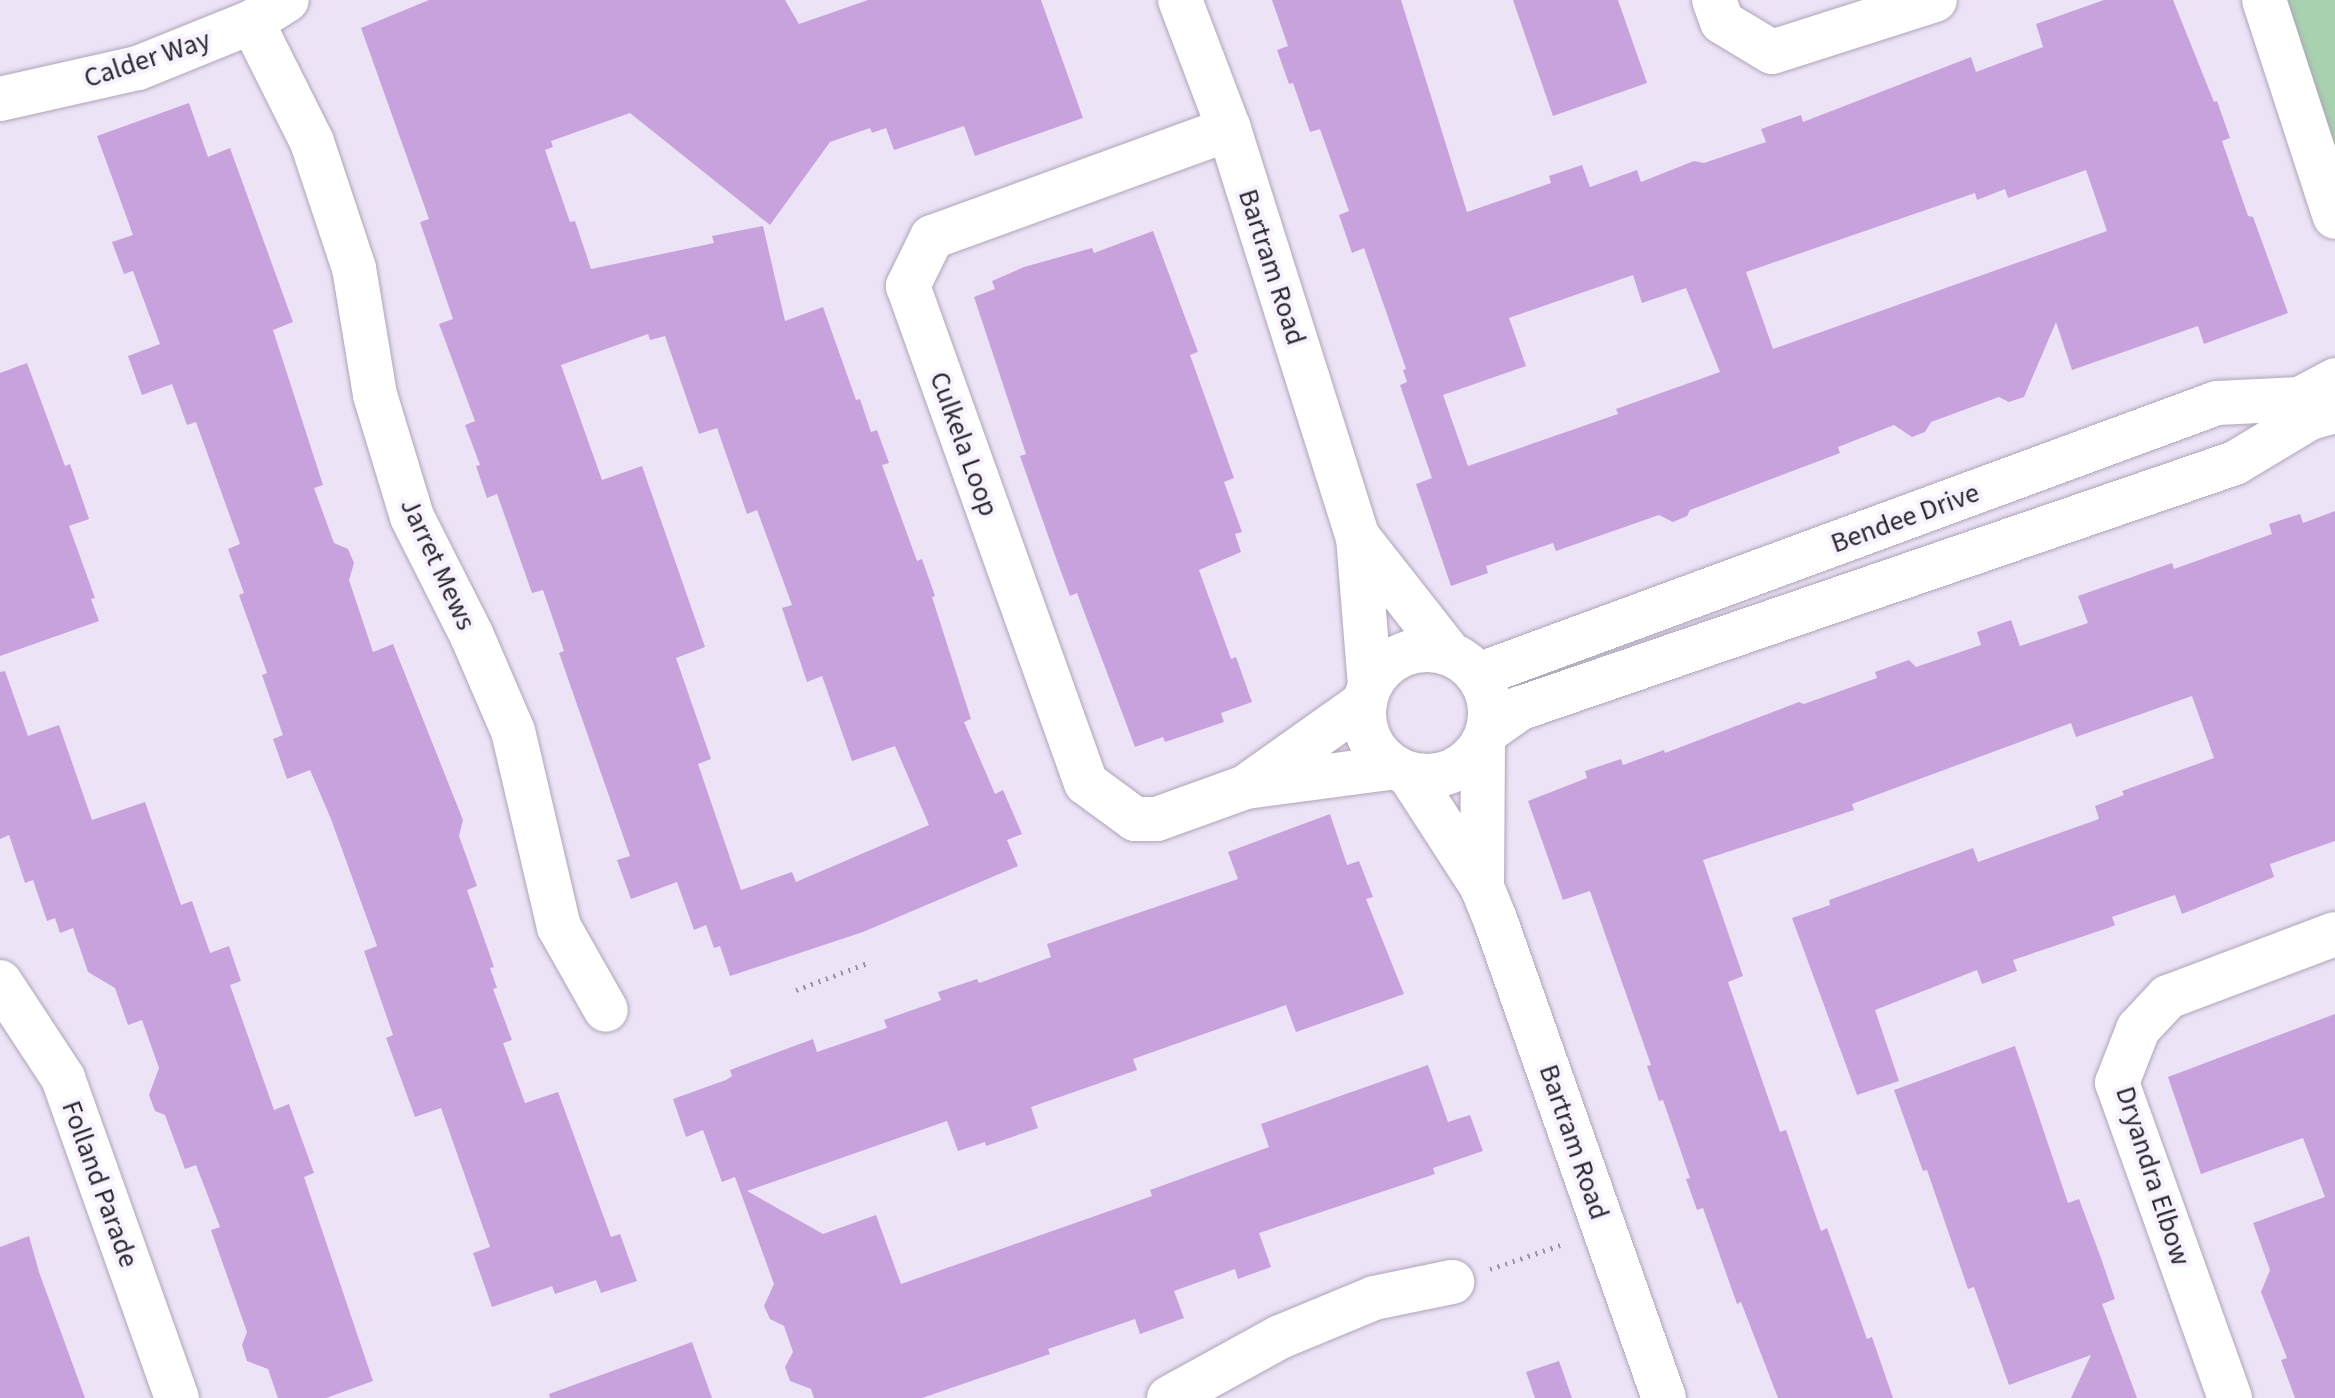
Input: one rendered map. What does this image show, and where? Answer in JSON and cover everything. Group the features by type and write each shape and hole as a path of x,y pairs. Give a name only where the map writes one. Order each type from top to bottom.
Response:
{"street":[{"name":"Bartram Road","path":"1180,0 1229,129 1358,537 1368,694"},
{"path":"1714,0 1722,22 1772,52 1935,0"},
{"path":"2264,0 2335,217"},
{"name":"Calder Way","path":"0,99 138,68 270,11"},
{"name":"Jarret Mews","path":"270,11 354,268 375,395 412,517 472,636 513,731 559,927 606,1010"},
{"name":"Culkela Loop","path":"1229,129 932,237 908,286 1086,783 1135,819 1157,819 1246,787 1402,770"},
{"name":"Bendee Drive","path":"1464,664 2217,403 2300,399 2335,380"},
{"name":"Bendee Drive","path":"1486,737 1521,708 2235,463 2310,418 2335,411"},
{"name":"Bartram Road","path":"1358,537 1464,664"},
{"path":"1412,651 1464,664 1487,692 1486,737 1469,761 1451,773 1430,777 1402,770 1373,747 1364,718 1368,694 1380,670 1412,651"},
{"name":"Culkela Loop","path":"1246,787 1368,694"},
{"name":"Bartram Road","path":"1482,887 1486,737"},
{"name":"Bartram Road","path":"1402,770 1482,887 1664,1398"},
{"name":"Dryandra Elbow","path":"2230,1398 2117,1083 2138,1029 2168,997 2335,934"},
{"name":"Folland Parade","path":"0,982 63,1078 177,1398"},
{"path":"1169,1398 1280,1337 1374,1298 1452,1282"}],"path":[{"path":"796,990 870,962"},
{"path":"1452,1282 1605,1229"}],"green space":[{"path":"2281,0 2335,0 2335,154"}],"building":[{"path":"429,0 785,0 799,24 868,0 1041,0 1083,118 975,156 964,126 894,150 886,128 872,133 870,128 830,142 770,225 630,113 551,141 553,147 545,150 570,222 575,221 591,269 714,243 712,236 763,226 785,321 823,307 856,400 860,399 871,432 877,430 889,463 882,465 917,561 922,559 935,596 932,597 971,719 964,722 995,794 1003,790 1022,834 1007,840 1018,866 863,932 730,976 720,946 714,948 706,925 694,930 677,882 631,899 617,860 630,856 559,653 564,651 543,590 532,593 497,494 487,498 476,466 480,465 465,425 475,421 439,324 453,319 420,222 429,219 361,28","holes":["648,334 650,340 665,336 699,434 717,428 747,514 757,510 792,605 782,608 807,682 822,676 852,761 895,746 929,825 796,882 792,872 741,890 698,764 711,759 676,658 705,647 642,466 602,480 561,365"]},
{"path":"1272,0 1401,0 1467,212 1551,183 1549,176 1582,165 1590,187 1637,170 1641,182 1694,161 1704,163 1766,142 1761,129 1801,115 1803,122 1971,57 1976,72 2043,47 2036,24 2104,0 2173,0 2214,102 2217,101 2230,138 2222,141 2248,216 2253,217 2288,313 2204,344 2198,326 2072,370 2056,322 2024,397 2009,402 1999,397 1931,422 1925,432 1912,437 1894,425 1838,447 1840,453 1690,510 1687,516 1673,522 1659,515 1556,551 1553,543 1486,566 1488,573 1451,586 1416,484 1432,478 1400,385 1407,382 1403,370 1406,369 1364,248 1352,253 1339,215 1349,211 1320,129 1310,132 1293,83 1289,84 1277,50 1288,46","holes":["2086,170 2107,231 1773,349 1746,272 1975,193 1977,200 2005,189 2008,198","1633,275 1642,303 1686,288 1720,372 1616,409 1618,414 1468,466 1443,395 1526,366 1509,318"]},
{"path":"1513,0 1618,0 1647,83 1553,116"},
{"path":"189,103 208,157 230,148 293,322 273,330 323,485 314,488 334,543 348,549 354,563 349,580 373,652 393,644 463,820 459,836 477,886 467,890 494,967 490,968 497,988 493,989 512,1040 503,1043 525,1103 558,1092 611,1237 620,1234 637,1281 601,1293 596,1280 555,1294 552,1286 492,1307 473,1253 490,1247 441,1108 415,1117 386,1038 393,1035 364,951 377,946 331,819 310,770 287,779 273,739 283,735 262,675 267,673 239,595 244,593 228,549 240,544 196,422 187,425 172,384 142,395 128,356 160,344 133,271 124,274 112,242 133,235 97,136"},
{"path":"1153,231 1198,352 1190,355 1234,478 1224,482 1242,532 1235,534 1241,552 1199,570 1231,659 1236,657 1252,702 1221,713 1224,722 1165,742 1163,737 1135,747 1077,593 1070,596 1057,561 1020,456 1026,454 974,297 995,289 992,281 1024,267 1092,248 1094,253"},
{"path":"27,363 65,466 70,464 89,519 69,526 95,598 91,599 99,621 0,656 0,373"},
{"path":"2335,511 2335,841 2270,864 2274,877 2182,914 2175,895 2112,917 2115,925 2108,928 2013,960 2017,971 1982,984 1977,970 1875,1010 1899,1081 1857,1095 1792,918 1830,905 1829,900 1973,848 1978,862 2099,819 2095,806 2124,795 2122,791 2214,758 2192,696 2076,737 2071,723 1852,804 1854,810 1703,860 1743,976 1728,982 1780,1132 1786,1130 1821,1231 1827,1228 1867,1339 1872,1337 1893,1398 1778,1398 1741,1302 1737,1304 1703,1208 1697,1210 1686,1179 1690,1178 1663,1100 1659,1101 1647,1066 1651,1065 1590,891 1563,900 1528,801 1587,778 1585,771 1621,759 1623,765 1664,750 1665,753 1799,702 1804,704 1877,678 1875,672 1909,660 1916,667 1981,645 1977,632 2011,620 2020,646 2088,623 2078,596 2172,563 2174,569 2272,534 2269,524 2300,514 2303,523"},
{"path":"5,671 28,736 59,725 92,820 145,802 181,905 192,901 210,953 229,946 241,981 230,985 274,1110 289,1104 314,1173 304,1177 373,1381 326,1398 278,1398 268,1369 247,1361 242,1345 247,1332 211,1230 220,1227 196,1165 185,1169 165,1115 155,1111 149,1095 159,1068 142,1020 128,1025 115,988 88,972 73,928 60,933 55,918 47,921 33,880 25,883 9,835 0,839 0,672"},
{"path":"1330,814 1347,865 1359,861 1373,897 1366,899 1404,994 1296,1032 1286,1005 1133,1059 1137,1070 1031,1107 1038,1128 986,1146 985,1142 958,1151 947,1121 747,1191 823,1234 876,1215 901,1284 1152,1196 1150,1190 1269,1147 1261,1124 1428,1065 1448,1122 1470,1115 1483,1151 1433,1168 1435,1174 1259,1233 1271,1267 1238,1279 1235,1269 1174,1291 1184,1318 1140,1334 1135,1319 1048,1349 1050,1354 922,1398 814,1398 811,1389 790,1381 785,1367 793,1352 784,1326 770,1319 764,1306 774,1284 735,1177 722,1182 703,1130 686,1137 673,1099 726,1080 732,1076 730,1070 813,1039 817,1052 887,1028 884,1020 941,1000 938,992 977,979 979,983 1051,957 1047,944 1238,879 1228,852"},
{"path":"2335,1014 2335,1398 2295,1398 2281,1360 2287,1358 2261,1292 2270,1270 2253,1223 2325,1197 2303,1138 2201,1174 2168,1077"},
{"path":"2015,1046 2068,1203 2079,1199 2101,1258 2115,1299 2102,1304 2137,1398 2071,1398 2091,1355 2009,1385 1974,1287 1968,1289 1927,1170 1923,1171 1894,1090"},
{"path":"29,1236 85,1398 0,1398 0,1247"},
{"path":"692,1342 712,1398 550,1398 549,1394"},
{"path":"1559,1361 1572,1398 1535,1398 1526,1372"}]}
